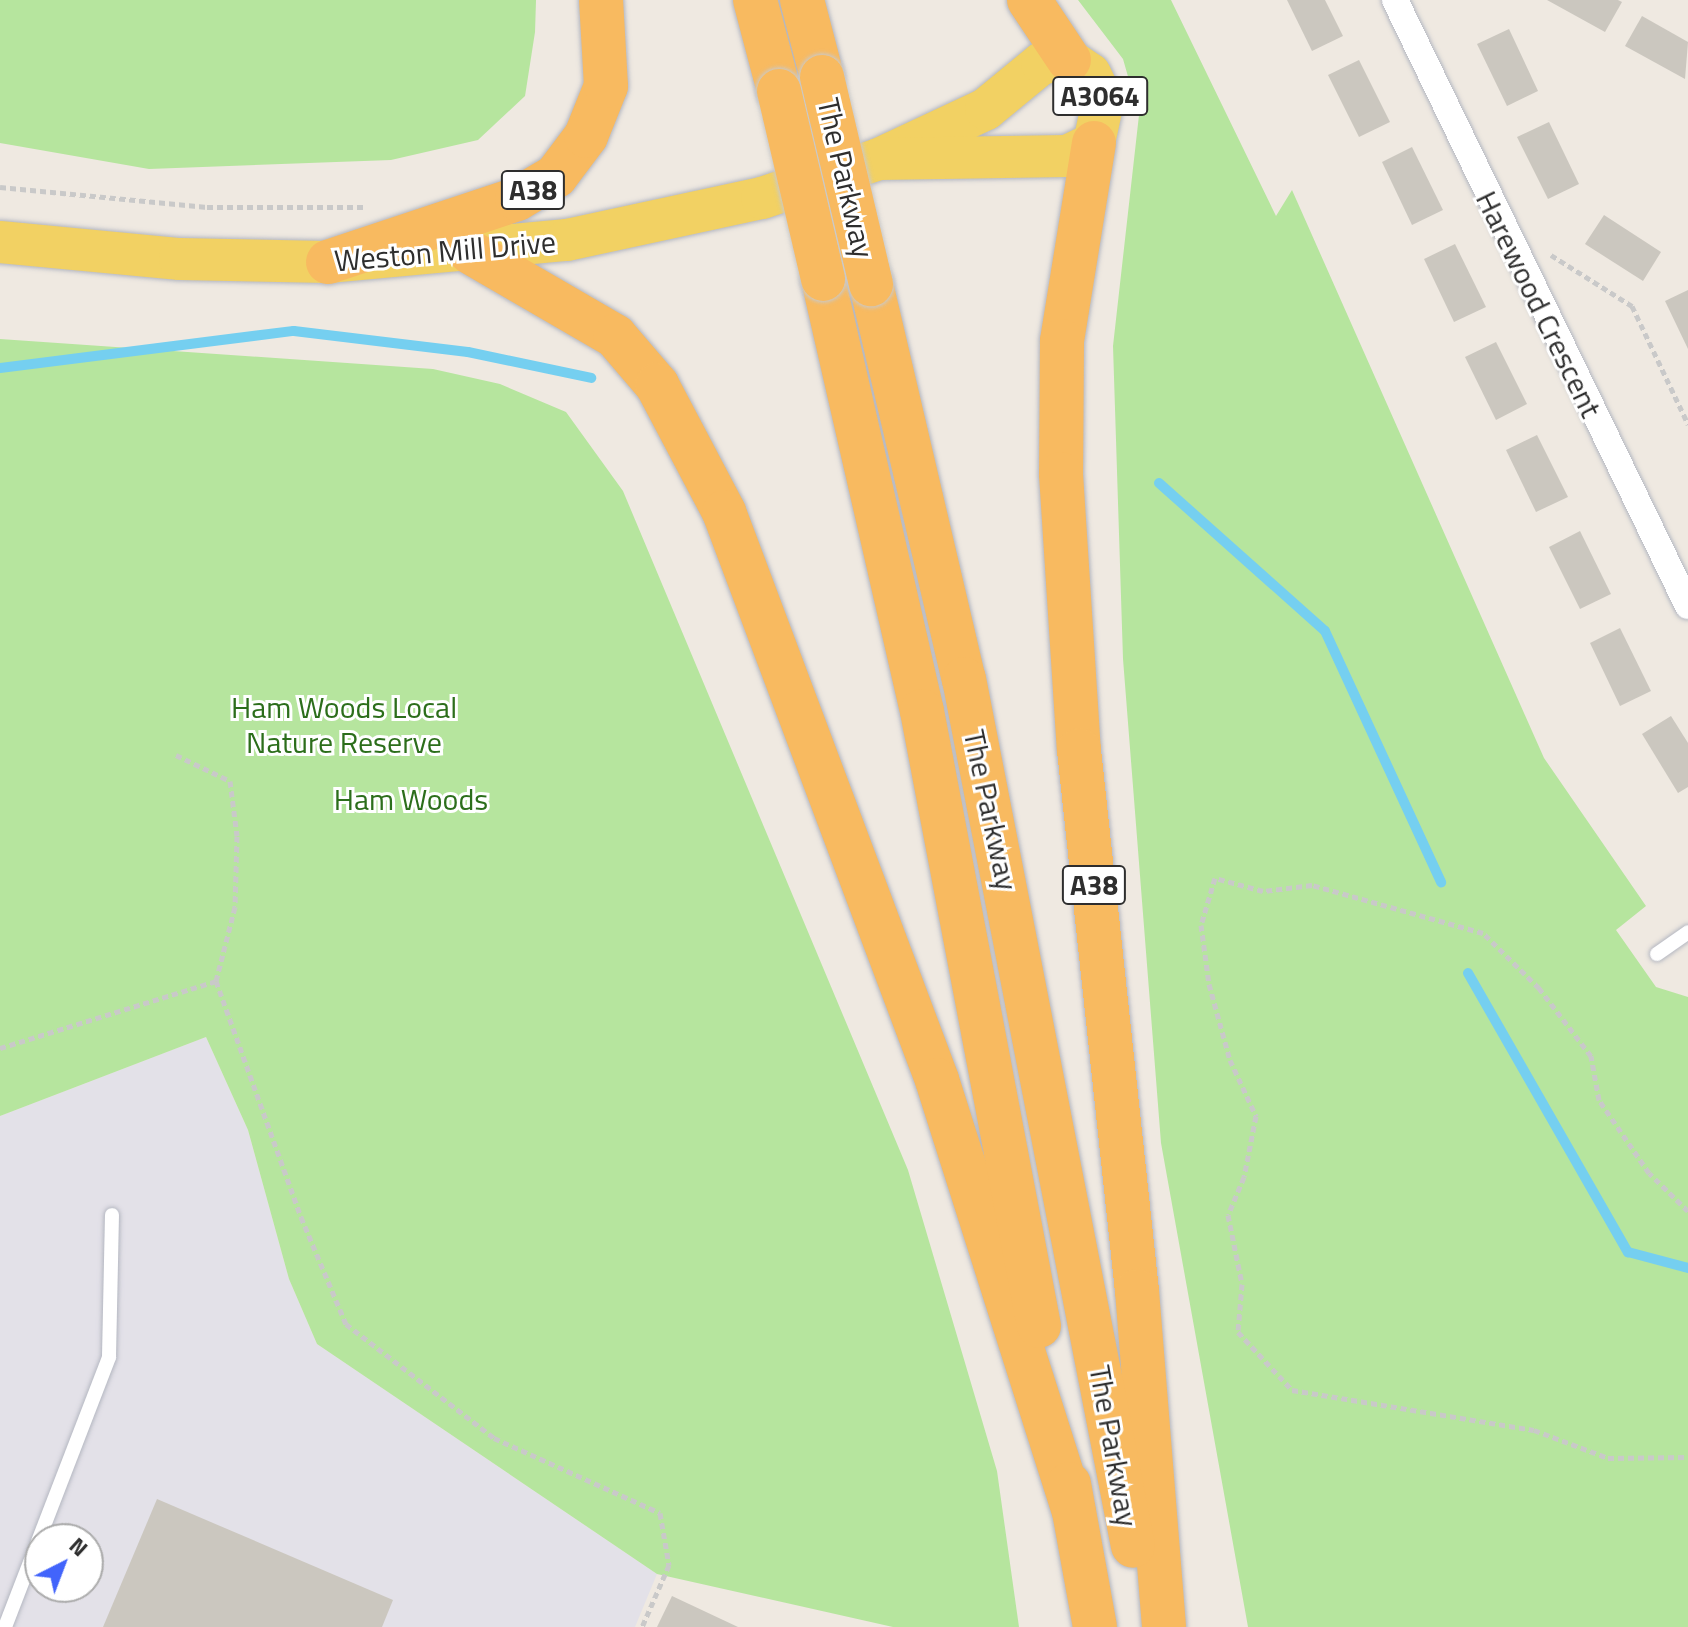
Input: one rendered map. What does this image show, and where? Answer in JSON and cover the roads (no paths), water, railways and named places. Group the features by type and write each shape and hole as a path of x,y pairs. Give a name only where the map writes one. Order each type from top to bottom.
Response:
{"highway":[{"name":"A38","path":"328,262 517,199 556,176 586,136 606,86 601,0"},
{"name":"The Parkway","path":"755,0 779,91 922,711 1095,1627"},
{"name":"The Parkway","path":"802,0 967,694 1148,1627"},
{"path":"1029,0 1069,60"},
{"name":"A38","path":"1094,143 1062,341 1061,474 1079,750 1137,1291 1164,1627"},
{"path":"470,252 615,336 657,385 724,512 937,1080 1074,1511"}],"main road":[{"name":"A3064","path":"1069,60 1090,74 1103,101 1094,143 1067,156 1040,159 879,159 986,109 1042,63 1069,60"},
{"name":"Weston Mill Drive","path":"0,242 180,259 328,262 470,252 567,240 762,198 879,159"}],"street":[{"name":"Harewood Crescent","path":"1395,0 1498,221 1688,606"}],"lane":[{"path":"1657,954 1688,932"},
{"path":"5,1627 109,1357 112,1215"}],"waterway":[{"path":"0,368 294,331 468,352 591,378"},
{"path":"1159,483 1325,631 1441,882"},
{"path":"1468,973 1628,1252 1688,1268"}],"park label":[{"name":"Ham Woods Local Nature Reserve","path":"344,724"},
{"name":"Ham Woods","path":"411,799"}]}
